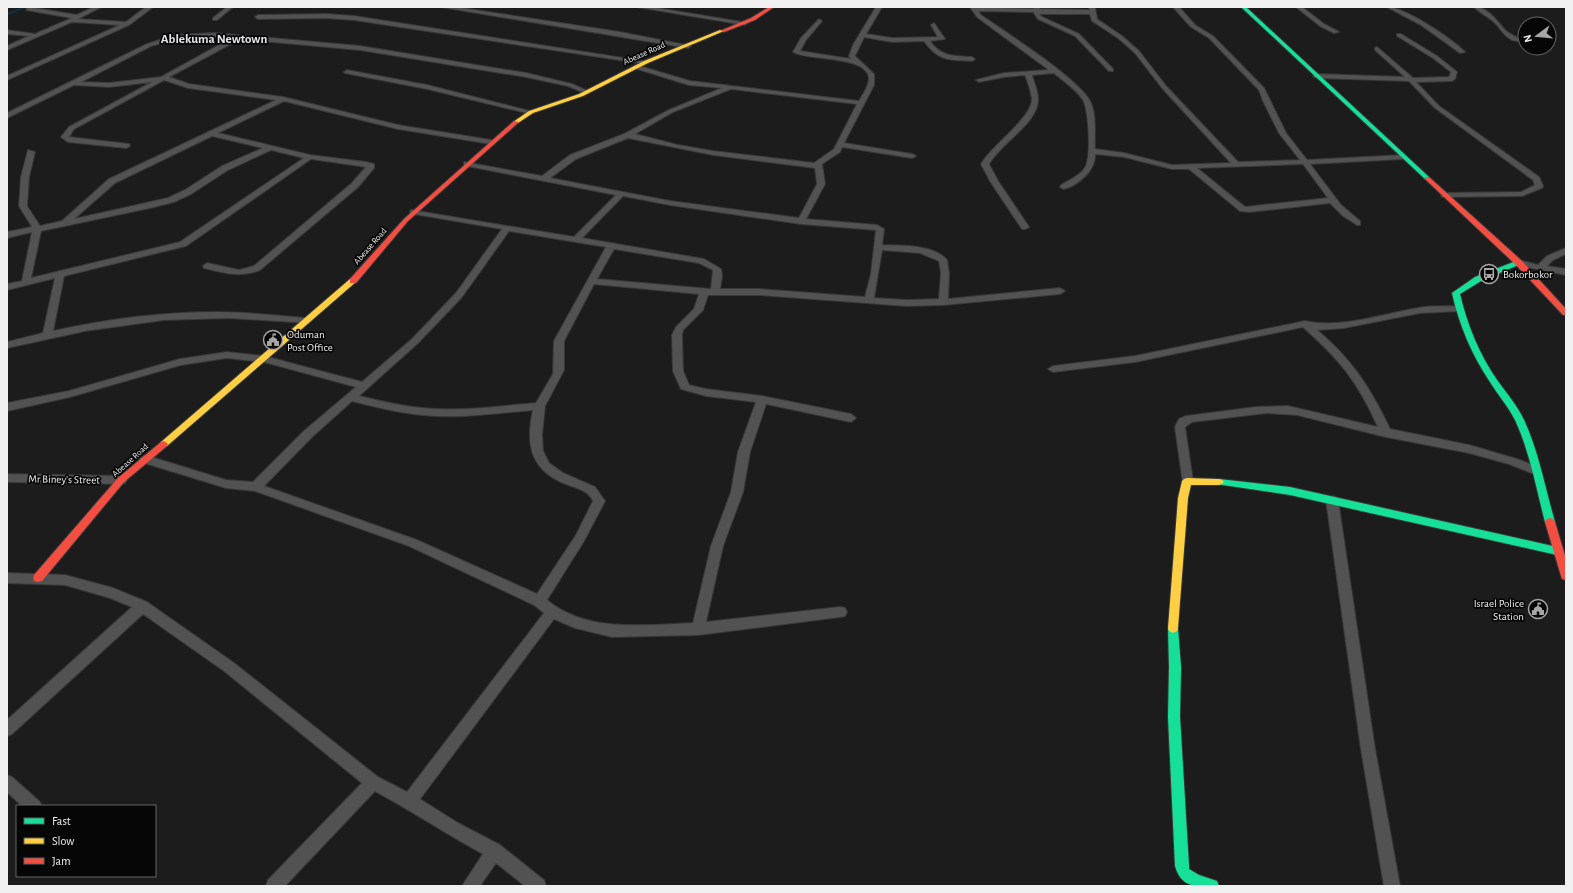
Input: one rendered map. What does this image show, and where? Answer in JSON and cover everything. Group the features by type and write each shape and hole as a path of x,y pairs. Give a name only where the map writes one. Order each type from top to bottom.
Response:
{"street":[{"path":"7,48 79,17 98,7"},
{"path":"7,78 127,24 150,7"},
{"path":"215,19 230,7"},
{"path":"444,7 613,32 688,46"},
{"path":"640,7 745,23"},
{"path":"681,13 688,7"},
{"name":"Abease Road","path":"38,578 121,480 264,359 367,266 414,212 510,126 531,112 588,92 646,62 745,23 762,15 772,7"},
{"path":"854,61 852,56 854,50 879,8 870,7"},
{"path":"1176,7 1193,26 1211,37 1262,89 1276,122 1304,162 1330,195 1332,200 1344,213 1357,223"},
{"path":"1243,7 1519,263 1566,313"},
{"path":"1299,7 1316,21 1336,32"},
{"path":"1390,7 1423,24 1462,52"},
{"path":"1477,7 1499,24 1503,31 1517,39"},
{"path":"974,8 1092,9 1092,17 1098,24 1120,37 1137,52 1164,87 1236,164"},
{"path":"974,8 979,16 1055,71 1078,90 1086,100 1090,111 1092,161 1089,168 1074,181 1064,187"},
{"path":"1038,8 1036,14 1040,18 1077,35 1111,70"},
{"path":"28,9 79,17"},
{"path":"258,17 326,16 361,19 646,62"},
{"path":"71,20 127,24"},
{"path":"801,222 821,184 818,166 823,159 837,150 862,103 872,79 868,69 854,61 796,52 803,39 819,21"},
{"path":"862,35 888,39 942,39 934,25"},
{"path":"7,32 35,36"},
{"path":"1316,76 1452,79 1455,76 1454,72 1435,57 1399,34"},
{"path":"8,115 164,39 189,35 239,37 360,48 526,75 570,85 588,92"},
{"path":"126,146 75,141 65,137 71,128 239,37"},
{"path":"926,40 934,52 940,56 972,59"},
{"path":"1377,49 1402,71 1425,96 1443,112 1536,179 1539,186 1522,194 1445,195"},
{"path":"636,67 689,83 862,103"},
{"path":"979,80 1055,71"},
{"path":"347,72 427,87 531,112"},
{"path":"1025,227 994,181 985,164 988,158 1022,124 1035,102 1028,73"},
{"path":"71,83 109,85 165,78 188,86 206,90 283,99 398,127 491,142"},
{"path":"545,178 573,157 627,136 671,111 730,87"},
{"path":"64,223 112,181 158,161 210,133 283,99"},
{"path":"646,126 652,139"},
{"path":"207,266 239,273 248,273 257,268 355,185 371,166 366,164 310,157 210,133"},
{"path":"627,136 652,139 683,147 772,161 818,166"},
{"path":"840,145 912,156"},
{"path":"7,235 171,200 188,192 225,168 272,147"},
{"path":"1092,151 1124,155 1168,166 1304,162 1358,158 1403,157"},
{"path":"26,283 37,228 24,206 25,177 31,152"},
{"path":"7,287 183,244 310,157"},
{"path":"467,164 670,203 801,222 874,227 880,229 876,274 869,301"},
{"path":"1190,166 1243,209 1249,210 1332,200"},
{"path":"576,240 621,194"},
{"path":"414,212 657,253 711,265 717,269 718,276 716,292"},
{"path":"256,487 282,459 350,397 415,341 459,295 507,228"},
{"path":"539,601 580,538 599,501 598,496 593,491 557,475 542,463 538,452 536,418 540,406 560,368 557,347 559,341 611,246"},
{"path":"878,247 928,252 943,260 945,273 943,302"},
{"path":"1540,268 1550,258 1566,251"},
{"path":"1566,272 1519,263 1475,280 1464,286 1456,293 1458,309 1474,348 1484,366 1514,409 1530,449 1534,470 1557,551 1566,576"},
{"path":"47,335 60,274"},
{"path":"591,281 704,292 759,292 907,303 943,302 1060,291"},
{"path":"704,292 698,310 679,329 677,334 677,361 680,380 685,388 693,391 762,399 802,406 850,418"},
{"path":"1053,369 1087,364 1135,360 1305,324 1318,327 1344,325 1420,310 1458,309"},
{"path":"7,345 95,325 198,316 229,316 306,321"},
{"path":"1305,324 1348,365 1370,398 1386,434"},
{"path":"7,407 70,394 147,371 202,358 238,355 264,359 364,386"},
{"path":"350,397 376,404 424,412 475,411 540,406"},
{"path":"698,629 717,546 737,492 744,452 762,399"},
{"path":"1212,886 1190,878 1184,873 1182,866 1174,717 1175,667 1173,623 1183,498 1187,481 1180,427 1183,422 1190,419 1278,409 1321,416 1344,424 1386,434 1438,442 1494,454 1534,470"},
{"path":"145,459 226,484 256,487 413,543 539,601 552,612 576,622 612,631 698,629 840,612"},
{"name":"Mr Biney’s Street","path":"7,478 121,480"},
{"path":"1187,481 1242,484 1290,491 1557,551"},
{"path":"1332,500 1368,749 1392,886"},
{"path":"7,578 65,580 93,586 142,606 178,630 252,685 373,782 408,801 452,829 494,851 538,886"},
{"path":"7,729 142,606"},
{"path":"408,801 552,612"},
{"path":"7,782 33,805"},
{"path":"274,886 373,782"},
{"path":"470,886 494,851"}],"waterway":[{"path":"7,14 26,7"}],"traffic: fast":[{"path":"1243,7 1427,178"},
{"path":"1519,263 1478,279 1456,293 1462,317 1470,339 1494,382 1512,405 1526,435 1550,522"},
{"path":"1219,482 1290,491 1557,551"},
{"path":"1173,628 1175,667 1174,717 1182,866 1184,873 1196,881 1212,886"}],"traffic: slow":[{"path":"516,122 531,112 581,95 646,62 722,31"},
{"path":"164,444 353,281"},
{"path":"1173,628 1183,498 1187,481 1219,482"}],"traffic: jam":[{"path":"722,31 753,19 772,7"},
{"path":"353,281 406,220 516,122"},
{"path":"1427,178 1519,263 1566,313"},
{"path":"38,578 121,480 164,444"},
{"path":"1550,522 1566,576"}],"place":[{"name":"Bokorbokor","path":"1489,274"},
{"name":"Oduman Post Office","path":"273,340"},
{"name":"Israel Police Station","path":"1538,609"}],"district":[{"name":"Ablekuma Newtown","path":"214,38"}]}
